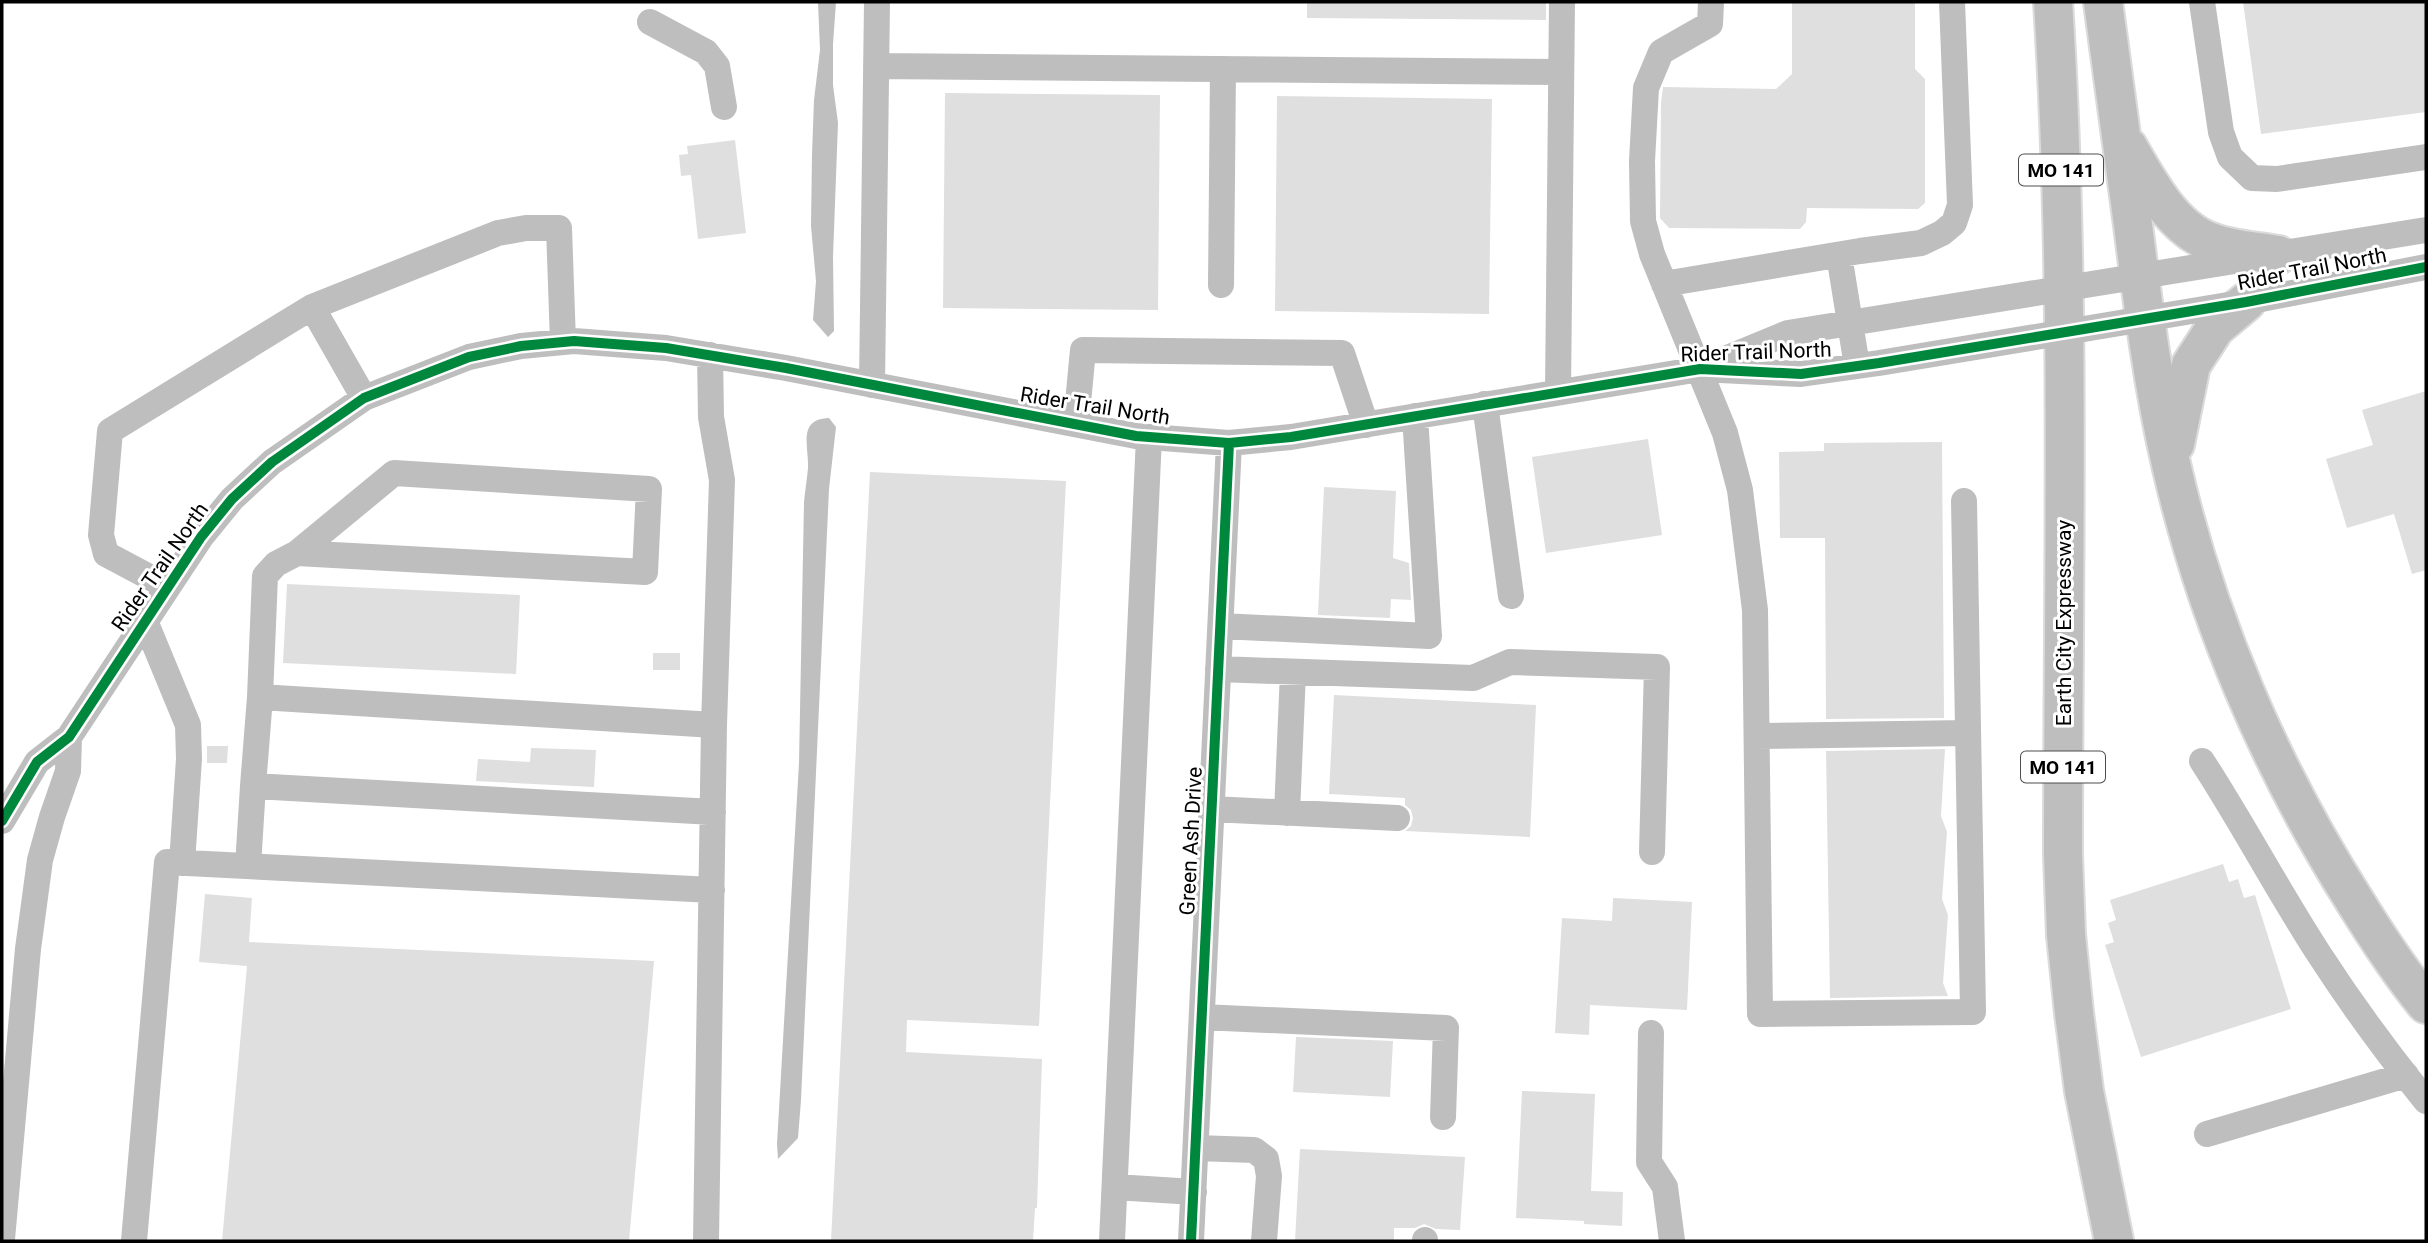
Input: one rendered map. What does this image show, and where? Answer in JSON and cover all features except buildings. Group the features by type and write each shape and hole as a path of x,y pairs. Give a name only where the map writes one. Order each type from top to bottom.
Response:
{"highway":[{"name":"Earth City Expressway","path":"2053,2 2061,160 2065,331 2063,855 2066,935 2084,1091 2114,1241"},
{"name":"MO 141","path":"2103,2 2156,391 2193,548 2230,655 2260,727 2295,799 2333,868 2376,935 2426,1004"},
{"path":"2120,134 2164,204 2184,225 2207,241 2278,255"},
{"path":"2172,467 2191,365 2215,328 2246,302"}],"street":[{"path":"872,385 877,2"},
{"path":"1558,392 1562,2"},
{"path":"1711,2 1710,23 1661,52 1646,88 1642,161 1643,220 1664,284 1725,433 1740,491 1755,610 1760,1014 1973,1012 1964,501"},
{"path":"1664,284 1921,243 1942,233 1954,223 1960,205 1952,2"},
{"path":"2202,2 2221,132 2230,157 2252,178 2277,180 2426,157"},
{"path":"650,22 706,52 717,66 724,107"},
{"path":"876,66 1561,72"},
{"path":"1221,285 1223,69"},
{"path":"167,587 106,554 101,535 110,430 312,307 498,233 526,228 559,229 563,342"},
{"name":"Rider Trail North","path":"1700,369 1788,333 2426,230"},
{"path":"1839,255 1857,366"},
{"name":"Rider Trail North","path":"2,821 37,761 69,737 201,537 232,499 272,462 363,398 469,357 521,346 563,342 653,347 710,355 1149,437 1229,443 1291,437 1700,369 1801,374 1857,366 2246,302 2426,267"},
{"path":"312,307 363,398"},
{"path":"1076,424 1083,350 1342,353 1366,425"},
{"path":"706,1241 722,480 711,418 710,355"},
{"path":"1485,404 1511,596"},
{"path":"1221,626 1429,636 1415,416"},
{"path":"1112,1241 1149,437"},
{"name":"Green Ash Drive","path":"1191,1241 1229,443"},
{"path":"248,866 265,576 276,564 297,553 394,473 649,489 645,572 297,553"},
{"path":"145,621 188,725 189,759 182,863"},
{"path":"1219,669 1473,678 1510,662 1657,667 1652,852"},
{"path":"1287,813 1293,672"},
{"path":"260,697 715,725"},
{"path":"1757,736 1968,733"},
{"path":"2,1239 40,860 68,771 69,737"},
{"path":"2202,761 2318,953 2426,1101"},
{"path":"253,786 713,812"},
{"path":"1212,809 1397,818"},
{"path":"134,1241 167,862 712,890"},
{"path":"1202,1017 1446,1028 1443,1117"},
{"path":"1651,1033 1649,1162 1665,1187 1672,1241"},
{"path":"2207,1134 2406,1075"},
{"path":"1196,1148 1254,1150 1266,1159 1269,1176 1264,1241"},
{"path":"1115,1187 1194,1192"}],"shaded area":[{"path":"818,2 836,2 833,44 833,85 838,123 833,257 834,331 828,337 813,320 816,281 811,226 812,154 814,100 820,50"},
{"path":"829,418 836,427 829,489 801,1100 798,1138 778,1159 799,763 807,436 812,423"}],"cycle path":[{"path":"2,821 37,762 69,737 201,537 232,499 272,462 364,398 469,357 521,346 574,341 666,348 786,368 1136,436 1229,443 1291,437 1700,369 1801,374 1879,363 2246,302 2426,267"},
{"path":"1191,1241 1229,443"}]}
